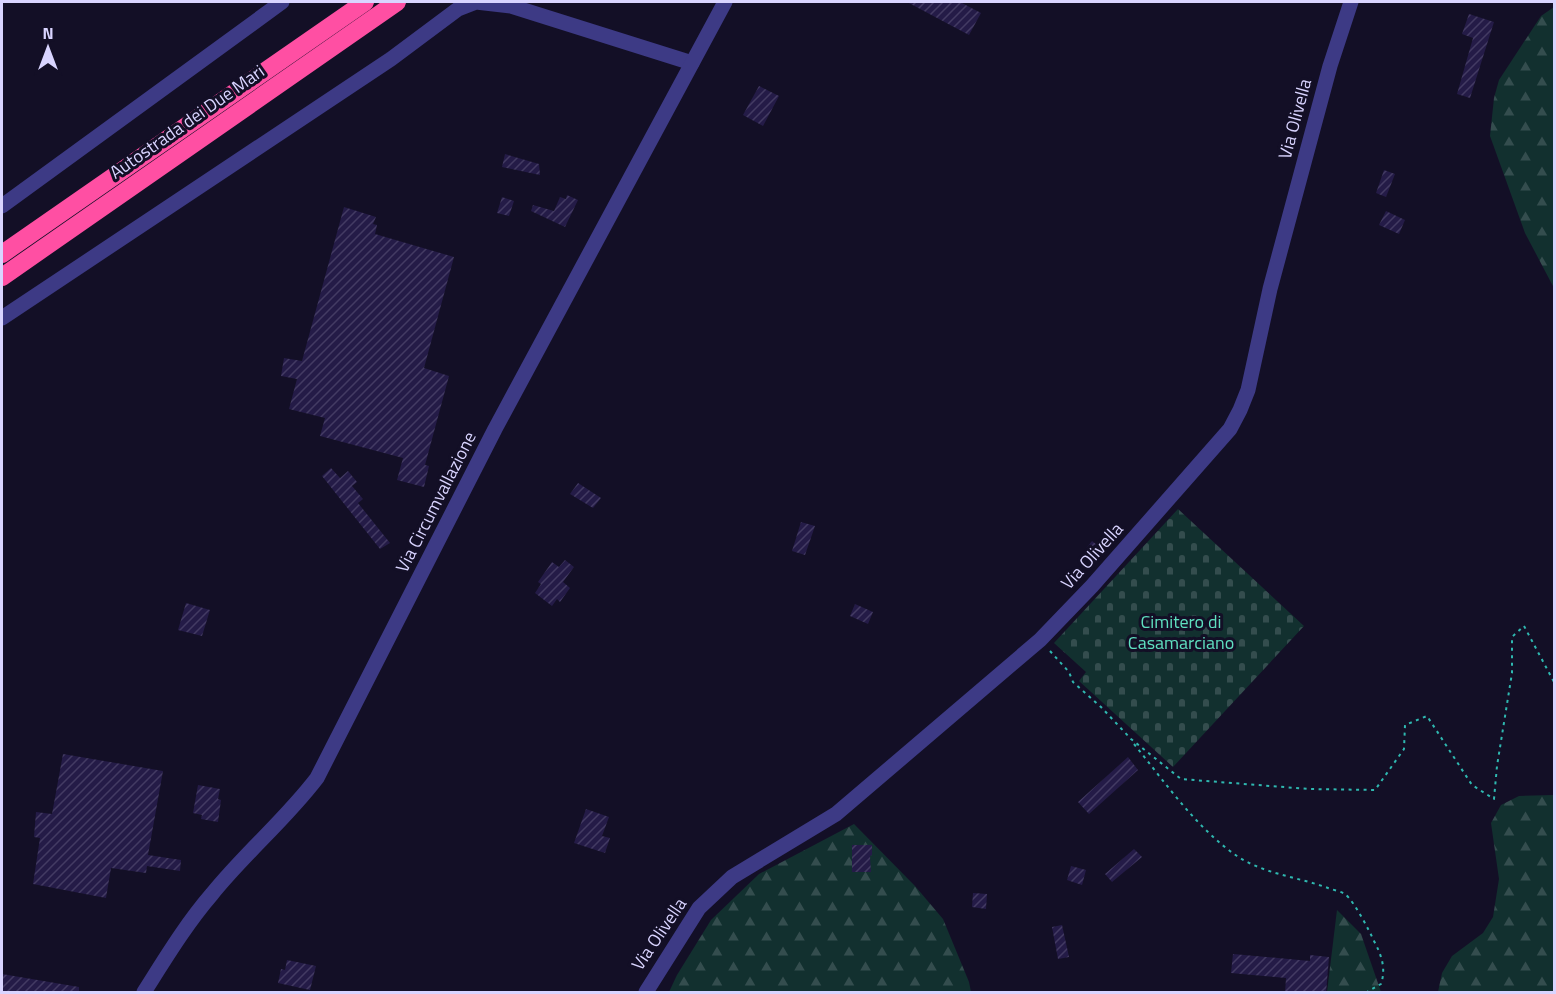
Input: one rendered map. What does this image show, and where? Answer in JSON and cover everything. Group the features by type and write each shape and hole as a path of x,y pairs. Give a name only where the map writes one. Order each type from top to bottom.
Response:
{"highway":[{"name":"Autostrada dei Due Mari","path":"2,254 365,2"},
{"name":"Autostrada dei Due Mari","path":"2,277 397,2"}],"street":[{"path":"2,206 282,2"},
{"path":"2,318 391,59 455,5 476,2 511,6 692,63"},
{"name":"Via Circumvallazione","path":"144,993 169,953 212,893 297,805 317,778 495,429 725,2"},
{"name":"Via Olivella","path":"645,993 699,908 732,877 836,814 1040,640 1092,586 1230,429 1248,390 1270,289 1327,77 1351,2"}],"path":[{"path":"1131,739 1181,779 1309,789 1375,790 1404,749 1405,725 1427,716 1472,785 1494,799 1497,765 1512,673 1512,637 1524,626 1554,682"},
{"path":"1040,640 1069,672 1073,682 1131,739 1207,831 1237,856 1280,875 1315,883 1345,895 1366,924 1380,953 1385,973 1381,984 1367,993"}],"green space":[{"path":"1554,7 1554,288 1525,233 1490,136 1494,98 1499,80 1541,16"},
{"name":"Cimitero di Casamarciano","path":"1178,509 1304,626 1173,767 1079,681 1086,672 1054,643"},
{"path":"1554,795 1554,992 1438,992 1442,973 1452,956 1483,933 1493,917 1499,879 1491,823 1501,805 1519,796"},
{"path":"854,824 915,886 943,919 971,992 669,992 711,920 759,874"},
{"path":"1337,910 1361,934 1381,992 1327,992"}],"building":[{"path":"907,2 960,2 981,13 969,35"},
{"path":"1469,14 1494,22 1470,98 1457,94 1473,38 1462,34"},
{"path":"759,86 779,96 763,126 743,115"},
{"path":"505,154 539,164 540,175 502,167"},
{"path":"1384,170 1395,174 1386,197 1376,193"},
{"path":"567,195 578,200 565,227 531,211 533,205 554,211 560,197 566,199"},
{"path":"502,197 514,201 509,216 497,213"},
{"path":"344,207 376,217 373,224 377,225 375,234 454,257 424,368 449,376 425,465 429,466 424,487 397,480 403,458 320,436 325,418 289,409 297,379 281,376 284,358 302,361"},
{"path":"1386,211 1405,220 1399,234 1379,225"},
{"path":"331,468 340,478 348,471 357,482 352,486 363,499 358,503 390,543 380,549 322,476"},
{"path":"578,483 601,498 593,508 570,494"},
{"path":"801,522 815,526 805,555 792,551"},
{"path":"1092,541 1101,548 1093,558 1084,551"},
{"path":"565,560 574,567 563,582 570,588 560,602 557,599 552,606 535,593 541,584 538,582 552,562 559,567"},
{"path":"186,603 210,610 202,636 178,630"},
{"path":"855,604 873,612 868,624 850,616"},
{"path":"63,754 163,771 148,855 181,860 180,871 147,866 146,873 111,868 106,898 33,884 40,838 34,837 36,812 52,814"},
{"path":"1128,757 1138,770 1089,814 1078,802"},
{"path":"198,785 220,789 218,822 201,819 202,815 193,813"},
{"path":"586,809 609,817 602,836 610,838 605,853 574,843"},
{"path":"852,845 872,845 871,872 852,872"},
{"path":"1134,849 1142,857 1112,882 1105,874"},
{"path":"1071,866 1086,870 1082,885 1067,880"},
{"path":"973,893 987,894 986,909 972,907"},
{"path":"1062,925 1069,957 1058,959 1052,927"},
{"path":"1233,954 1310,961 1310,955 1329,957 1326,993 1285,993 1286,978 1231,973"},
{"path":"287,960 316,966 310,990 278,983 281,969 285,970"},
{"path":"2,974 79,987 79,993 2,993"}]}
